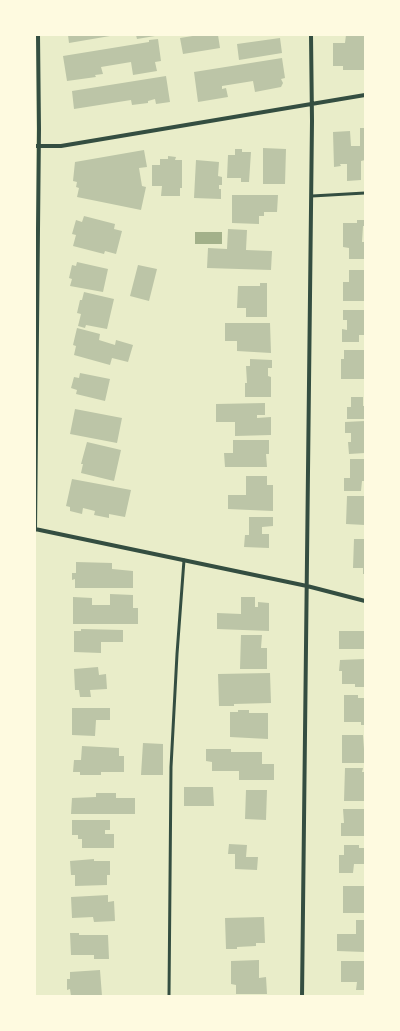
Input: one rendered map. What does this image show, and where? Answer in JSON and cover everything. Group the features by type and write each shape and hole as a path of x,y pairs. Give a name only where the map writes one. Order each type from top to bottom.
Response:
{"street":[{"path":"38,35 35,529 307,586 365,601"},
{"path":"302,996 312,196 311,35"},
{"path":"37,146 61,146 365,95"}],"lane":[{"path":"312,196 365,192"},
{"path":"169,996 171,767 184,560"}],"shaded area":[{"path":"195,232 222,232 222,244 195,244"}],"building":[{"path":"68,35 110,35 110,36 69,43"},
{"path":"136,35 155,35 155,36 137,39"},
{"path":"199,35 218,35 220,48 183,54 180,38"},
{"path":"346,35 365,35 365,70 343,70 343,66 333,66 333,43 345,43"},
{"path":"280,38 282,53 239,60 237,44"},
{"path":"158,39 161,61 155,62 157,71 133,75 131,62 101,67 103,74 95,75 96,77 67,81 63,56 149,42 149,40"},
{"path":"282,58 285,78 281,79 283,83 281,87 255,92 253,81 222,86 222,89 226,88 228,97 198,102 194,72"},
{"path":"166,76 170,102 156,104 155,99 148,101 148,103 132,105 131,100 74,109 72,91"},
{"path":"360,128 365,128 365,160 361,161 361,180 347,181 347,164 340,164 341,166 334,167 333,132 350,131 351,146 360,146"},
{"path":"263,148 286,149 285,184 263,184"},
{"path":"235,149 242,149 242,152 251,152 249,182 241,182 241,178 227,178 228,155 235,155"},
{"path":"144,150 147,167 139,168 142,186 146,187 141,210 77,197 79,188 76,187 77,182 73,181 75,162"},
{"path":"168,156 176,157 175,160 182,160 182,188 180,188 180,196 161,196 162,186 152,186 152,165 160,165 160,159 168,159"},
{"path":"196,160 219,162 218,176 222,177 222,185 219,185 219,189 221,189 221,199 194,198"},
{"path":"232,195 278,195 277,212 264,212 264,216 259,216 259,224 232,223"},
{"path":"84,216 115,224 114,229 122,231 116,254 105,251 104,254 73,246 76,235 72,234 76,220 82,222"},
{"path":"357,220 365,220 362,242 365,242 365,259 349,259 349,248 343,247 343,223 357,223"},
{"path":"228,229 247,230 246,250 272,251 271,270 207,268 208,248 227,249"},
{"path":"77,262 108,269 103,292 70,286 72,279 69,278 72,265 76,266"},
{"path":"138,265 157,269 149,301 130,296"},
{"path":"349,270 365,270 365,301 343,301 343,282 349,282"},
{"path":"260,283 267,283 267,317 246,317 246,308 237,308 238,286 260,286"},
{"path":"84,292 114,299 107,329 86,325 85,328 78,326 81,314 77,313 80,300 82,300"},
{"path":"343,310 365,310 365,335 359,335 359,342 342,342 342,329 347,330 347,320 343,320"},
{"path":"225,323 270,323 271,353 237,351 237,341 225,341"},
{"path":"77,328 100,334 99,340 115,345 116,340 133,345 128,362 112,358 110,365 74,355 76,346 73,345"},
{"path":"344,350 365,350 365,379 341,379 341,359 344,359"},
{"path":"250,359 272,360 272,368 268,368 268,376 271,377 271,397 245,397 245,383 247,383 246,366 250,366"},
{"path":"80,373 110,379 105,401 76,394 77,390 71,388 74,377 79,378"},
{"path":"351,397 363,397 365,419 347,419 347,407 351,407"},
{"path":"265,403 265,415 257,415 257,418 271,417 271,435 235,436 235,422 216,422 216,404"},
{"path":"75,409 122,418 117,443 70,434"},
{"path":"365,421 365,453 349,454 348,442 351,442 351,433 345,433 345,422"},
{"path":"233,440 269,440 269,454 266,454 267,467 225,467 224,453 233,453"},
{"path":"87,442 121,450 114,481 81,473 83,464 81,464"},
{"path":"350,459 365,459 365,481 362,481 361,491 344,491 344,478 350,478"},
{"path":"246,476 267,476 267,485 273,485 273,511 228,509 228,495 246,495"},
{"path":"72,479 131,490 125,517 109,514 109,518 94,515 95,511 83,508 82,514 70,511 70,507 66,506"},
{"path":"347,496 365,496 365,525 346,524"},
{"path":"249,517 273,517 273,526 262,527 262,534 269,534 269,548 244,547 245,535 249,535"},
{"path":"354,539 365,539 365,574 363,574 363,568 353,568"},
{"path":"76,562 112,563 112,569 133,571 133,588 75,588 75,579 72,580 72,573 76,573"},
{"path":"110,594 133,595 133,608 138,608 138,624 73,624 73,597 92,598 92,605 110,605"},
{"path":"241,597 255,597 255,607 258,607 258,602 269,603 269,631 217,629 217,613 241,614"},
{"path":"81,629 123,630 123,642 101,642 101,653 74,652 74,631 81,631"},
{"path":"339,631 365,631 365,649 339,649"},
{"path":"241,635 262,635 261,648 267,648 267,669 240,669"},
{"path":"365,659 365,687 355,687 355,684 342,684 342,671 339,671 340,660"},
{"path":"98,667 99,675 106,674 107,689 90,690 91,697 80,697 79,690 75,690 74,669"},
{"path":"270,673 271,703 219,706 218,674"},
{"path":"344,695 358,695 358,698 365,698 365,725 361,725 361,722 344,722"},
{"path":"72,708 110,708 110,720 96,720 95,736 72,735"},
{"path":"238,710 249,710 249,713 268,713 268,739 230,737 230,712 238,712"},
{"path":"342,735 363,735 365,763 342,763"},
{"path":"143,743 163,744 163,775 141,775"},
{"path":"82,746 119,748 119,756 124,756 124,772 101,772 101,775 80,775 80,772 73,772 74,760 81,760"},
{"path":"206,749 231,749 231,752 262,752 262,764 274,764 274,780 239,780 239,771 212,771 212,762 206,761"},
{"path":"345,768 363,768 362,772 365,772 365,801 344,801"},
{"path":"184,787 213,787 214,806 184,806"},
{"path":"246,790 267,790 266,820 245,819"},
{"path":"96,793 116,793 116,798 135,798 135,814 71,814 72,798 96,797"},
{"path":"343,809 365,809 365,836 341,836 341,823 344,823"},
{"path":"72,820 110,820 110,830 105,830 105,834 114,834 114,848 82,848 82,839 78,839 78,835 72,835"},
{"path":"229,844 247,845 246,857 258,857 257,870 235,869 235,854 228,854"},
{"path":"344,845 359,845 359,848 365,848 365,864 354,864 353,873 339,873 339,855 344,855"},
{"path":"94,859 94,861 110,861 110,875 107,875 107,885 75,886 75,875 71,875 70,861"},
{"path":"343,886 365,886 365,913 343,913"},
{"path":"108,895 108,902 114,901 115,921 94,922 93,917 72,918 71,897"},
{"path":"264,917 265,943 256,943 256,946 237,947 237,949 226,949 225,918"},
{"path":"356,920 365,920 365,952 337,951 337,934 356,934"},
{"path":"70,933 79,933 79,935 108,935 109,959 94,959 94,955 71,955"},
{"path":"259,960 259,978 266,977 267,994 236,994 236,985 231,984 231,961"},
{"path":"341,961 365,961 365,990 356,990 357,982 341,982"},
{"path":"100,970 102,996 71,996 70,989 67,990 67,979 70,979 70,972"}]}
